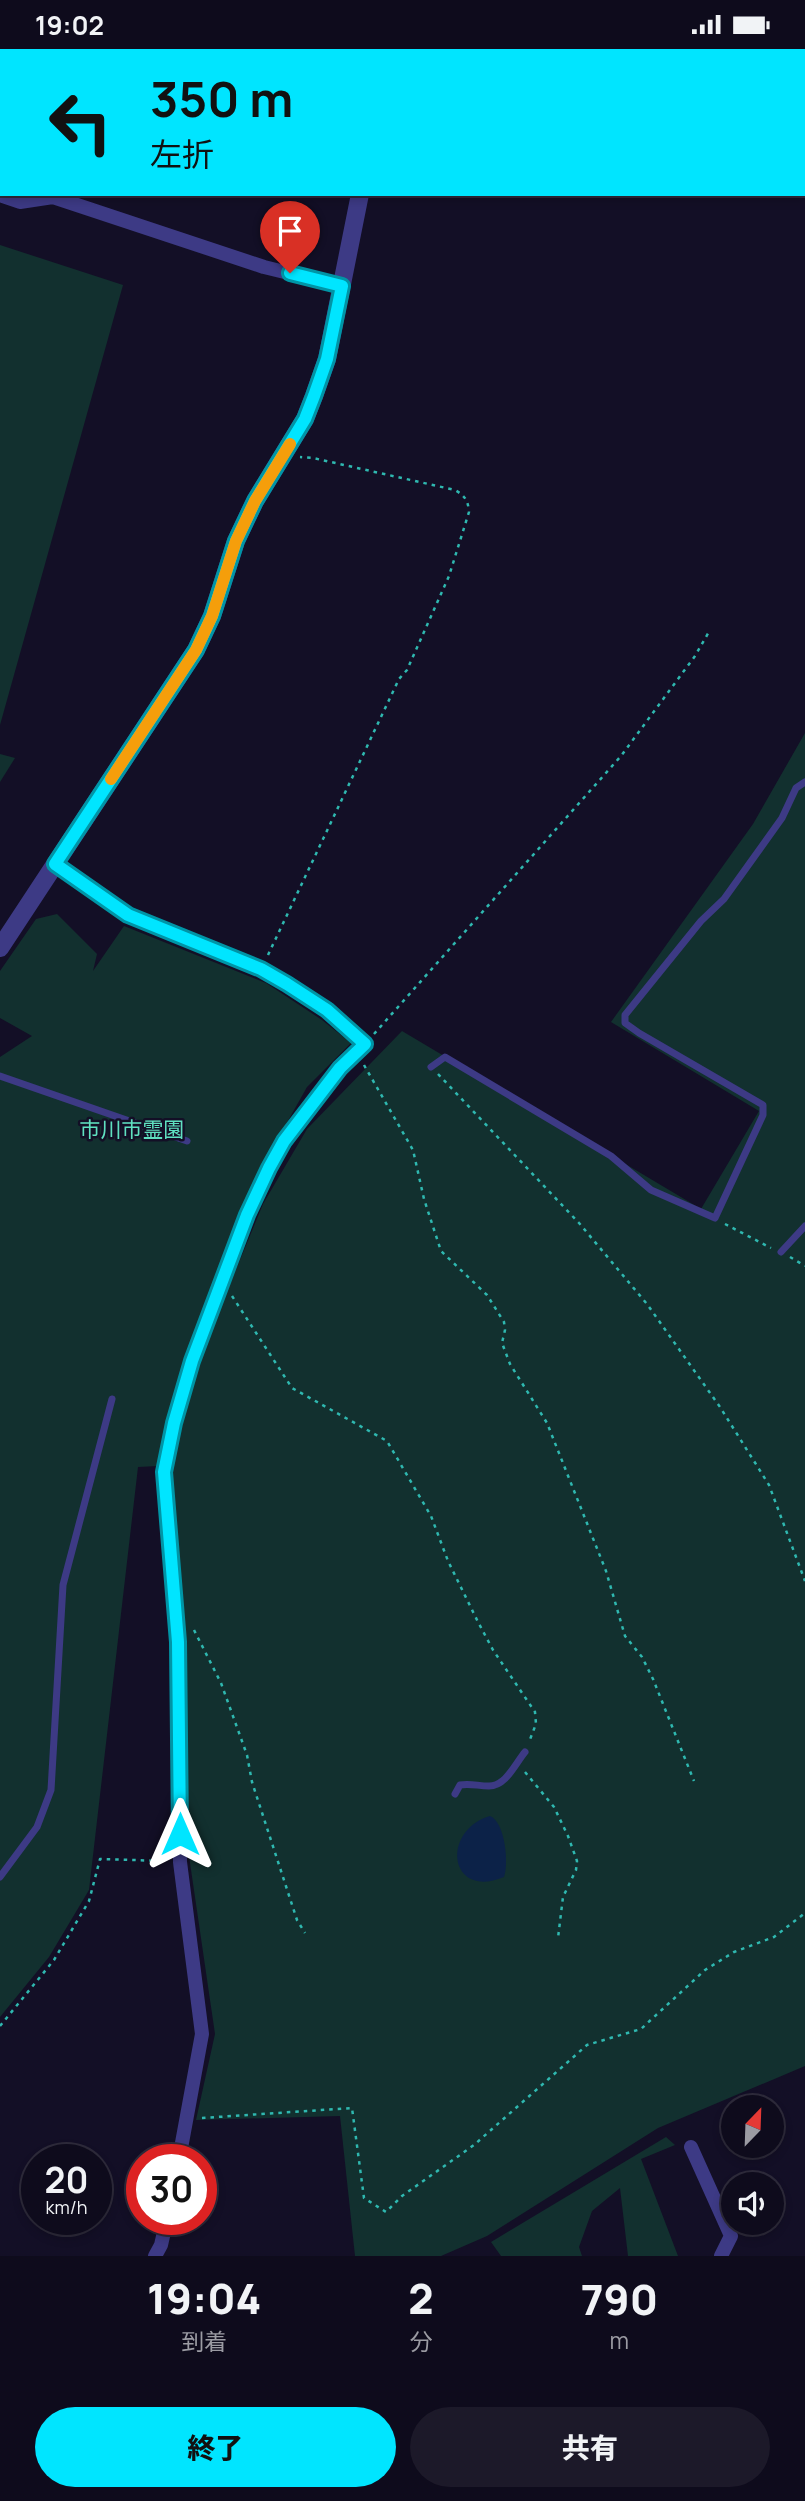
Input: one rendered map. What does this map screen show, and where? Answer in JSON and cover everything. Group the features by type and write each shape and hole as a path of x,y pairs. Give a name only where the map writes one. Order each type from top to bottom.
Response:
{"street":[{"path":"3,196 20,202 53,197 264,267 342,286"},
{"path":"0,948 196,650 212,616 236,541 255,501 305,419 314,396 327,359 360,196"},
{"path":"55,864 128,915 261,969 327,1010 361,1048 340,1068 284,1141 247,1215 192,1361 174,1423 164,1472 178,1642 180,1861 202,2034 182,2144"},
{"path":"691,2147 732,2236 721,2256"},
{"path":"155,2256 163,2235"}],"lane":[{"path":"431,1067 445,1057 611,1156 650,1190 715,1218 763,1115 763,1105 639,1033 625,1023 625,1015 701,921 724,899 782,818 796,788 805,782"},
{"path":"0,1076 187,1141"},
{"path":"781,1252 805,1226"},
{"path":"0,1877 37,1827 51,1790 63,1585 112,1399"},
{"path":"455,1794 460,1785 469,1783 492,1786 500,1782 509,1775 525,1752"}],"path":[{"path":"261,969 399,679 407,670 449,576 469,512 468,501 455,490 313,458 282,456"},
{"path":"694,1781 653,1679 642,1657 625,1636 606,1571 547,1423 510,1364 502,1343 505,1330 503,1322 487,1295 441,1251 424,1199 414,1150 361,1048 621,756 695,656 710,630"},
{"path":"431,1067 555,1197 647,1304 725,1415 769,1485 805,1581"},
{"path":"715,1218 805,1266"},
{"path":"222,1281 292,1388 387,1441 430,1517 478,1622 535,1712 536,1724 525,1752 524,1770 554,1807 577,1861 576,1870 563,1897 558,1938"},
{"path":"191,1624 221,1683 247,1755 297,1920 305,1933"},
{"path":"0,2026 54,1960 89,1902 100,1859 171,1861"},
{"path":"188,2119 352,2108 365,2198 386,2212 418,2184 474,2145 587,2045 642,2029 705,1970 734,1952 774,1937 805,1913"}],"green space":[{"path":"0,245 123,285 0,725"},
{"path":"805,733 805,2066 736,2095 721,2095 721,2101 658,2128 487,2236 441,2256 355,2256 340,2116 196,2120 215,2034 189,1856 182,1642 170,1473 188,1398 214,1323 263,1204 307,1129 402,1031 701,1209 759,1111 611,1022 753,824"},
{"path":"0,754 15,758 0,782"},
{"name":"市川市霊園","path":"57,914 97,954 93,971 124,926 266,983 351,1043 307,1087 258,1174 192,1346 158,1466 138,1467 89,1890 49,1957 0,2017 0,1057 32,1036 0,1018 0,971 36,919"},
{"path":"666,2137 675,2145 641,2159 678,2256 628,2256 620,2188 592,2211 579,2247 582,2256 501,2256 491,2242"}],"water":[{"path":"490,1816 502,1834 506,1862 504,1877 486,1882 472,1879 462,1872 458,1861 458,1848 463,1835 474,1824"}],"slow traffic":[{"path":"111,779 196,650 212,616 236,541 255,501 290,444"}],"route":[{"path":"180,1834 178,1642 164,1472 174,1423 192,1361 247,1215 269,1168 284,1141 340,1068 365,1044 327,1010 287,984 261,969 128,915 55,864 196,650 212,616 236,541 255,501 305,419 327,359 342,286 290,273"}]}
